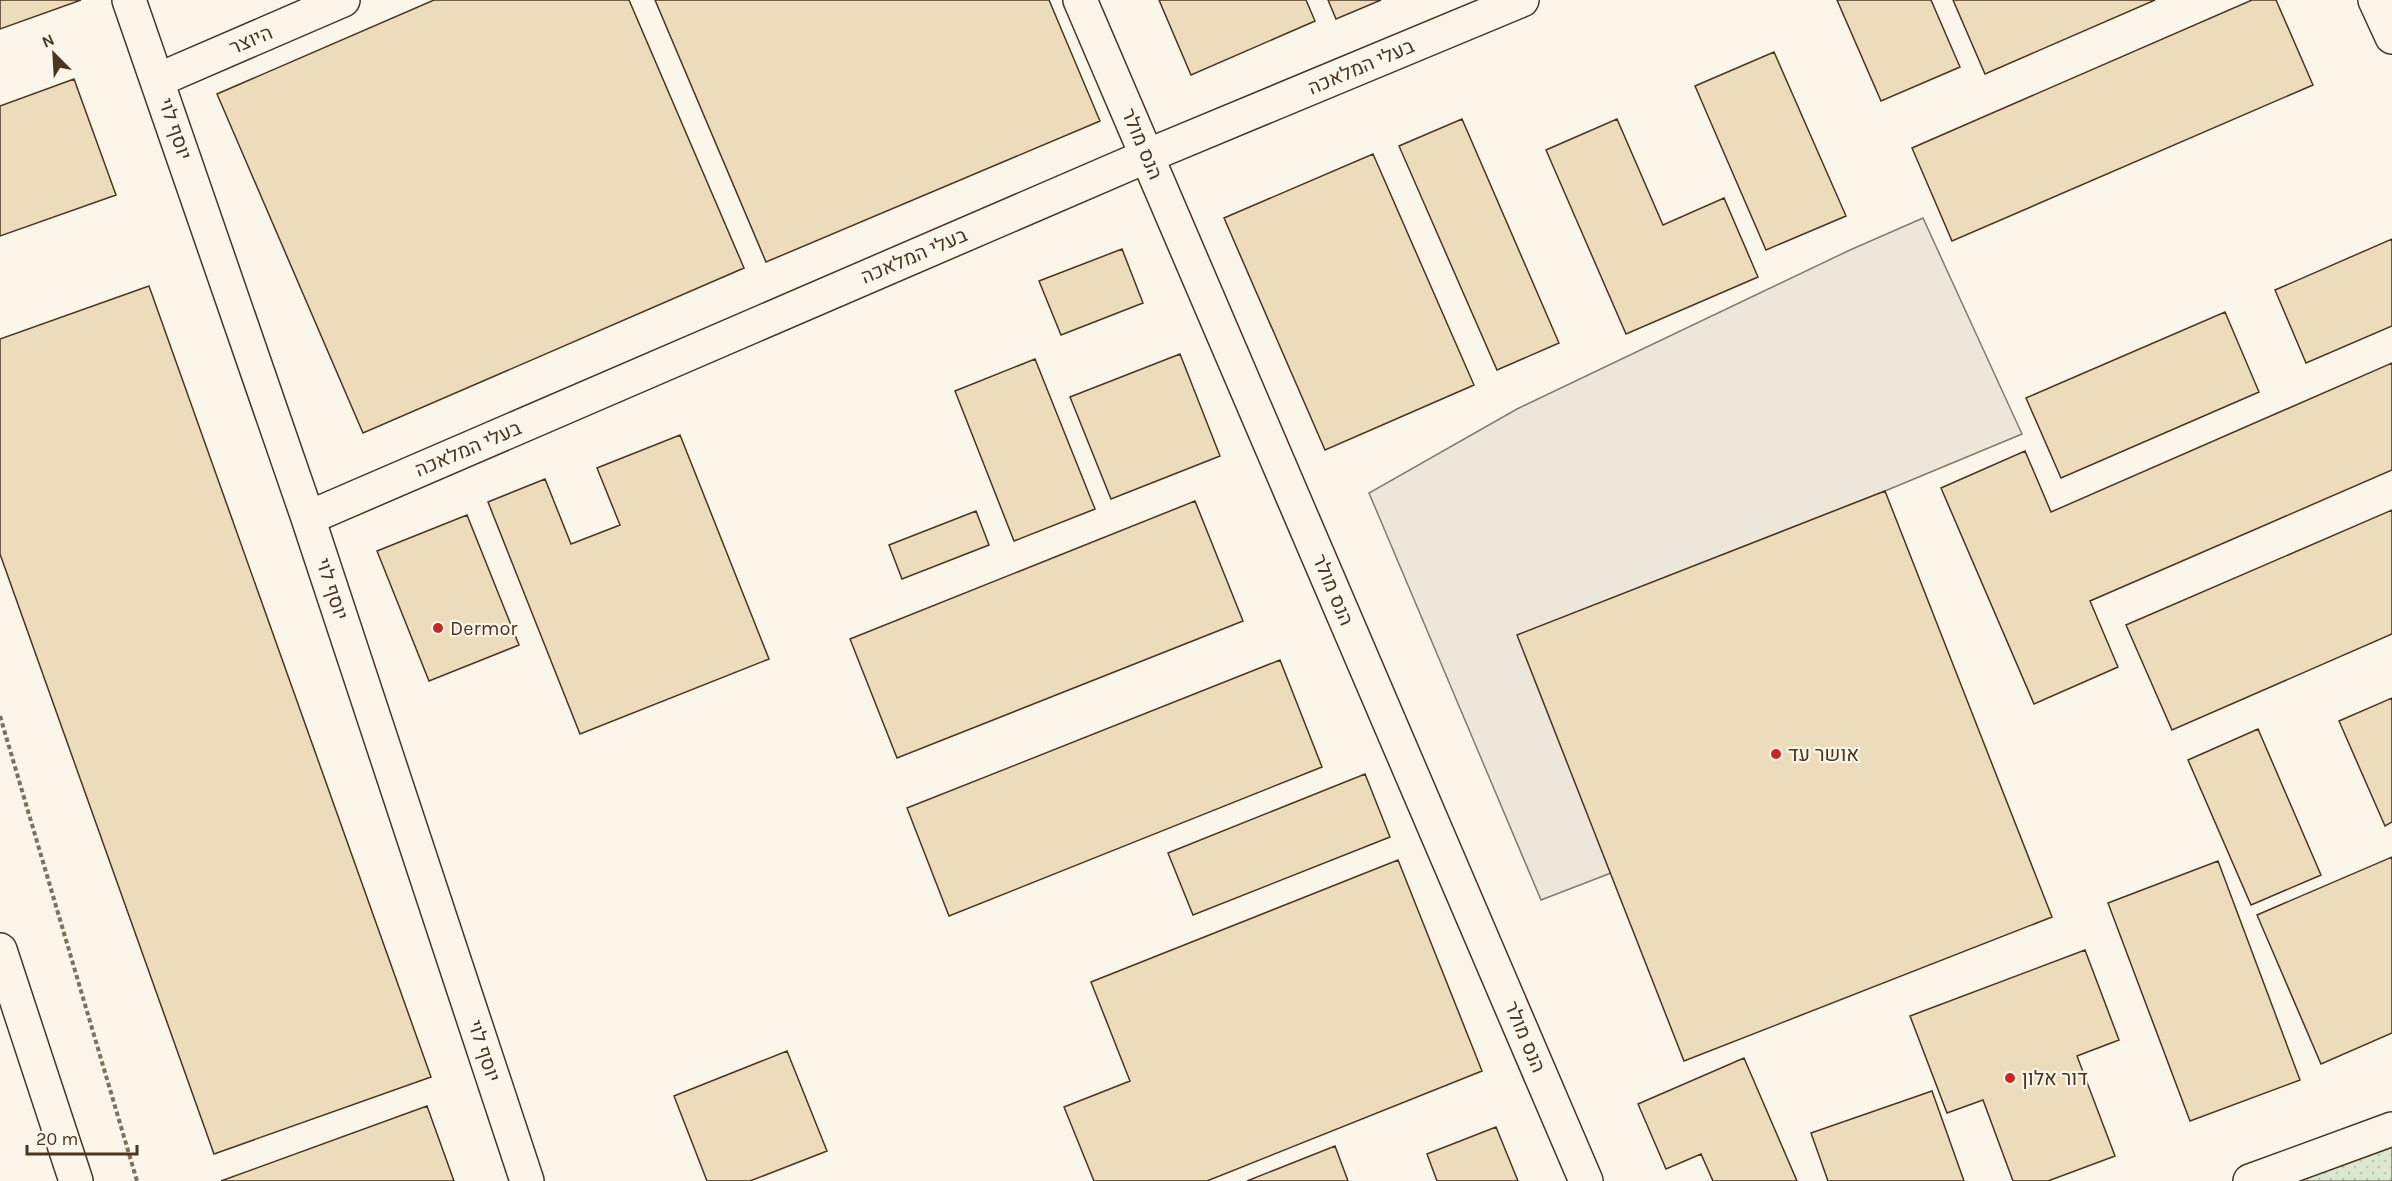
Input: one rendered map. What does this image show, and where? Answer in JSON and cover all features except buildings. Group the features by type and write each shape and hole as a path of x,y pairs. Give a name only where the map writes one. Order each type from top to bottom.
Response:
{"main road":[{"name":"יוסף לוי","path":"129,0 308,518 526,1181"},
{"name":"היוצר","path":"158,80 344,0"},
{"name":"הנס מולר","path":"1080,0 1586,1181"},
{"name":"בעלי המלאכה","path":"308,518 1147,156 1522,0"},
{"path":"2375,0 2392,37"},
{"path":"0,950 76,1181"},
{"path":"2250,1181 2392,1129"}],"path":[{"path":"0,716 138,1181"}],"green space":[{"path":"2392,1142 2392,1181 2286,1181"}],"shaded area":[{"path":"1923,218 2022,434 1885,491 1518,635 1611,873 1541,900 1369,493 1517,409 1850,250"}],"place":[{"name":"Dermor","path":"438,628"},
{"name":"אושר עד","path":"1776,754"},
{"name":"דור אלון","path":"2010,1078"}]}
